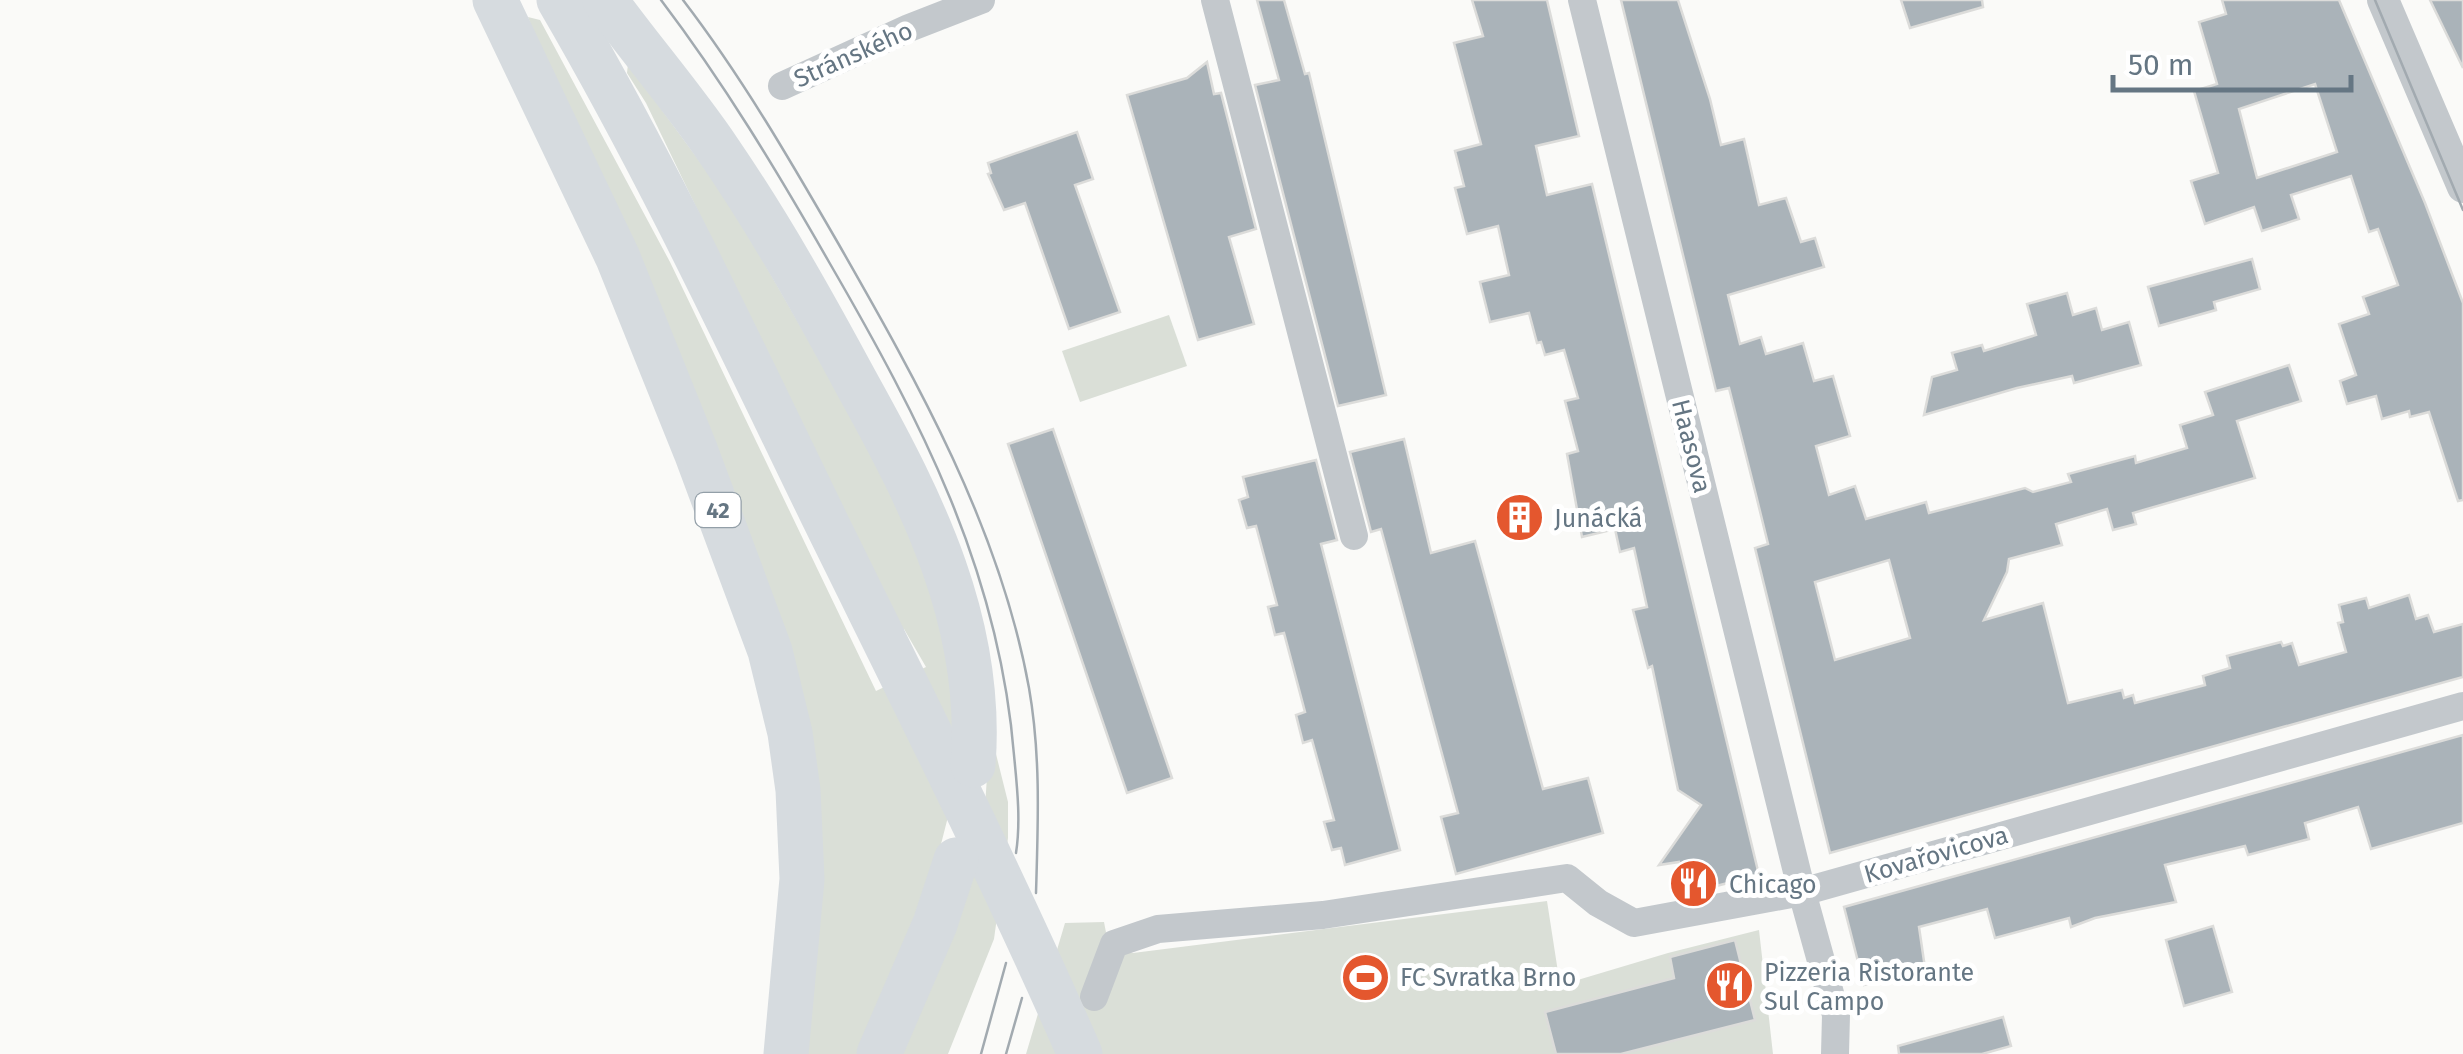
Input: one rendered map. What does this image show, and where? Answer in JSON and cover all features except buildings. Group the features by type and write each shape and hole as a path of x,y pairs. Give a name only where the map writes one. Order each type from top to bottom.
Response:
{"highway":[{"name":"42","path":"495,0 618,258 770,651 790,733 798,790 802,879 786,1054"},
{"path":"559,0 592,56 722,310 903,679 1080,1054"},
{"path":"604,0 719,151 798,276 909,480 959,606 972,670 973,765"},
{"path":"879,1054 928,941 956,860"}],"street":[{"name":"Stránského","path":"782,86 980,0"},
{"path":"1215,0 1354,536"},
{"name":"Haasova","path":"1582,0 1802,892 1836,1015 1836,1054"},
{"path":"2383,0 2463,187"},
{"name":"Kovařovicova","path":"1094,997 1114,944 1158,929 1304,918 1567,878 1598,903 1634,923 1802,892 2463,706"}],"shaded area":[{"path":"528,17 540,20 670,262 876,691 926,667 904,629 900,630 646,103 627,73 628,64 728,200 841,397 914,539 940,615 954,683 951,805 939,852 862,1054 806,1054 815,786"},
{"path":"1169,315 1187,366 1080,402 1062,351"},
{"path":"990,730 1008,802 1008,838 994,939 948,1054 896,1054 985,807"},
{"name":"FC Svratka Brno","path":"1547,901 1558,972 1569,971 1571,982 1759,930 1773,1054 1026,1054 1065,923 1104,922 1109,948 1133,953"}],"tram line":[{"path":"661,0 728,95 809,228 894,379 950,498 992,622 1005,687 1017,791 1016,853"},
{"path":"683,0 745,89 838,243 926,403 977,514 1016,629 1029,688 1037,765 1036,893"},
{"path":"2375,0 2463,210"},
{"path":"981,1054 1006,963"},
{"path":"1006,1054 1022,998"}],"place":[{"name":"Junácká","path":"1519,518"},
{"name":"Chicago","path":"1694,884"},
{"name":"FC Svratka Brno","path":"1365,977"},
{"name":"Pizzeria Ristorante Sul Campo","path":"1729,986"}]}
